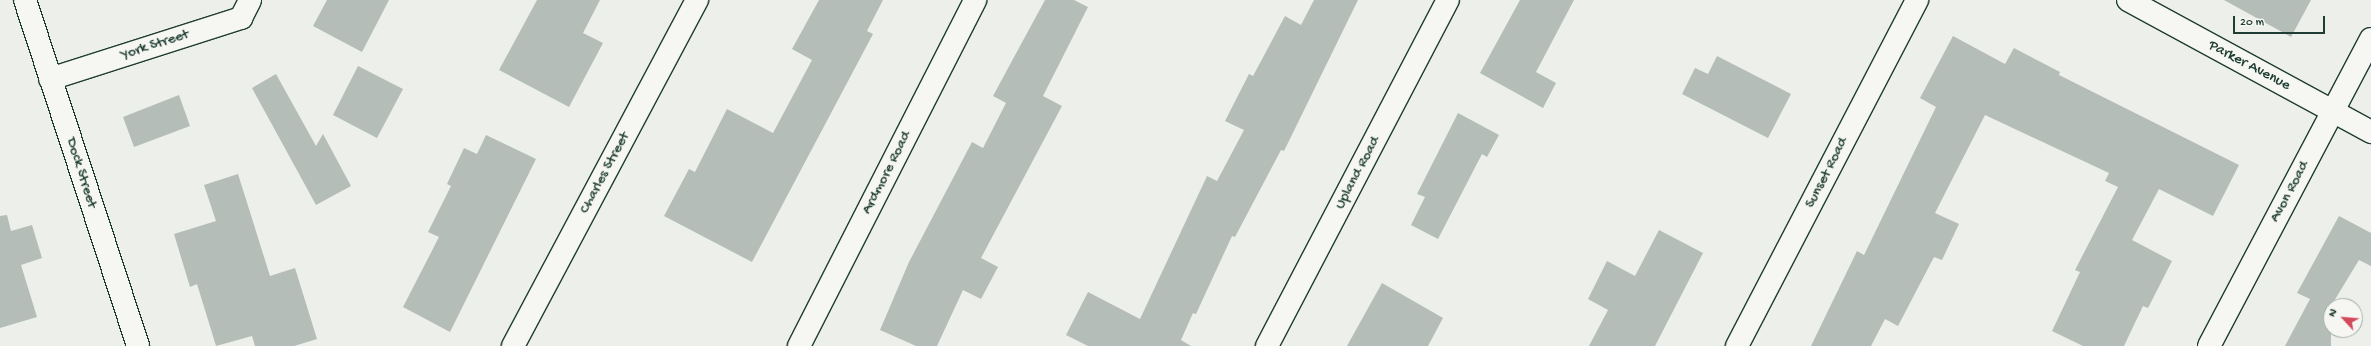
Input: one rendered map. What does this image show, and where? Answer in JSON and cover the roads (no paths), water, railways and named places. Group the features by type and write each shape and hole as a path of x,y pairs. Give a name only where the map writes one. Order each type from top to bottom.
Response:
{"street":[{"name":"Dock Street","path":"25,0 138,346"},
{"name":"York Street","path":"50,79 241,18 250,0"},
{"name":"Charles Street","path":"513,346 697,0"},
{"name":"Ardmore Road","path":"799,346 976,0"},
{"name":"Upland Road","path":"1267,346 1448,0"},
{"name":"Sunset Road","path":"1737,346 1917,0"},
{"name":"Parker Avenue","path":"2128,0 2371,132"},
{"name":"Avon Road","path":"2209,346 2371,39"}]}
